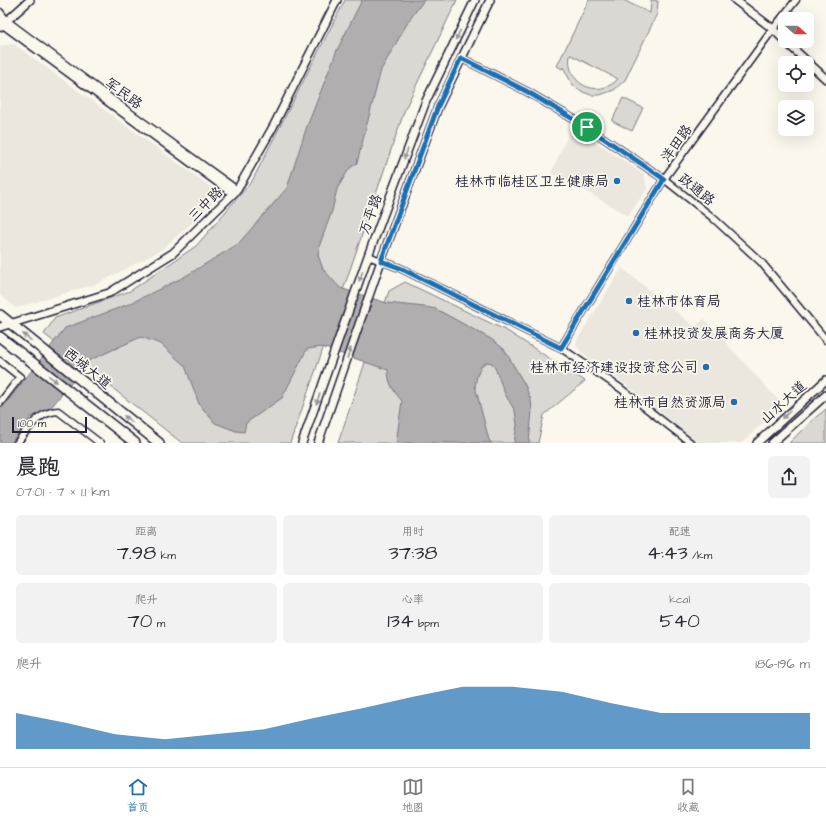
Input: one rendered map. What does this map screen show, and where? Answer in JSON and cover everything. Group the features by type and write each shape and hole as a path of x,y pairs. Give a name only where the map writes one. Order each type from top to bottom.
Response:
{"highway":[{"name":"西城大道","path":"0,315 159,443"},
{"path":"0,338 135,443"}],"main road":[{"path":"3,23 30,0"},
{"name":"三中路","path":"0,327 109,293 173,253 235,192 273,127 337,0"},
{"name":"万平路","path":"302,443 368,256 426,101 475,0"},
{"name":"万平路","path":"318,443 381,261 438,106 490,0"},
{"path":"735,0 778,34"},
{"path":"793,48 826,79"},
{"name":"山水大道","path":"757,443 826,380"},
{"name":"山水大道","path":"772,443 826,395"}],"street":[{"name":"洋田路","path":"561,348 664,179 773,29 796,0"},
{"name":"军民路","path":"0,12 3,23 125,109 235,192"},
{"name":"政通路","path":"461,58 526,91 587,127 664,179 712,217 761,262 826,340"},
{"path":"368,256 400,268 561,348 620,388 691,443"},
{"path":"0,361 20,377 0,403"},
{"path":"17,443 34,421 48,413 58,411 100,443"}],"shaded area":[{"path":"345,0 457,0 405,109 290,443 182,443 44,334 55,318 130,291 196,246 252,181"},
{"path":"362,0 424,0 408,22 381,70 357,163 349,169 337,189 332,211 320,244 318,255 323,269 340,288 387,303 436,309 491,339 504,349 525,385 531,400 532,410 529,443 514,443 517,425 515,411 505,394 492,363 487,362 481,366 475,386 489,440 492,443 396,443 402,401 392,387 388,370 322,347 307,349 282,398 246,423 244,432 236,431 215,423 199,404 185,366 161,344 141,337 88,361 50,409 31,417 11,443 0,443 0,411 65,328 129,304 184,277 238,244 287,188 306,129 337,50"},
{"path":"589,0 623,0 650,13 651,0 658,1 657,14 625,80 614,90 600,95 591,95 583,92 574,86 563,67 562,69 557,66","holes":["571,55 618,79 610,85 601,88 585,86 578,81 573,74 570,65"]},
{"path":"14,44 219,193 203,213 161,250 99,283 16,308 0,295 0,46"},
{"path":"623,98 643,108 632,131 612,121"},
{"path":"572,126 644,174 647,189 628,216 584,190 551,173"},
{"path":"622,268 695,327 704,319 782,404 742,443 697,443 640,395 581,352 576,345 578,338"},
{"path":"405,282 507,331 585,381 544,415 538,443 338,443 389,291"},
{"path":"826,409 826,443 789,443 810,422"}],"place":[{"name":"桂林市临桂区卫生健康局","path":"617,181"},
{"name":"桂林市体育局","path":"629,301"},
{"name":"桂林投资发展商务大厦","path":"636,333"},
{"name":"桂林市经济建设投资总公司","path":"706,367"},
{"name":"桂林市自然资源局","path":"734,402"}],"route":[{"path":"461,58 526,91 587,127 664,179 561,348 400,268 381,261 438,106 461,58"}]}
